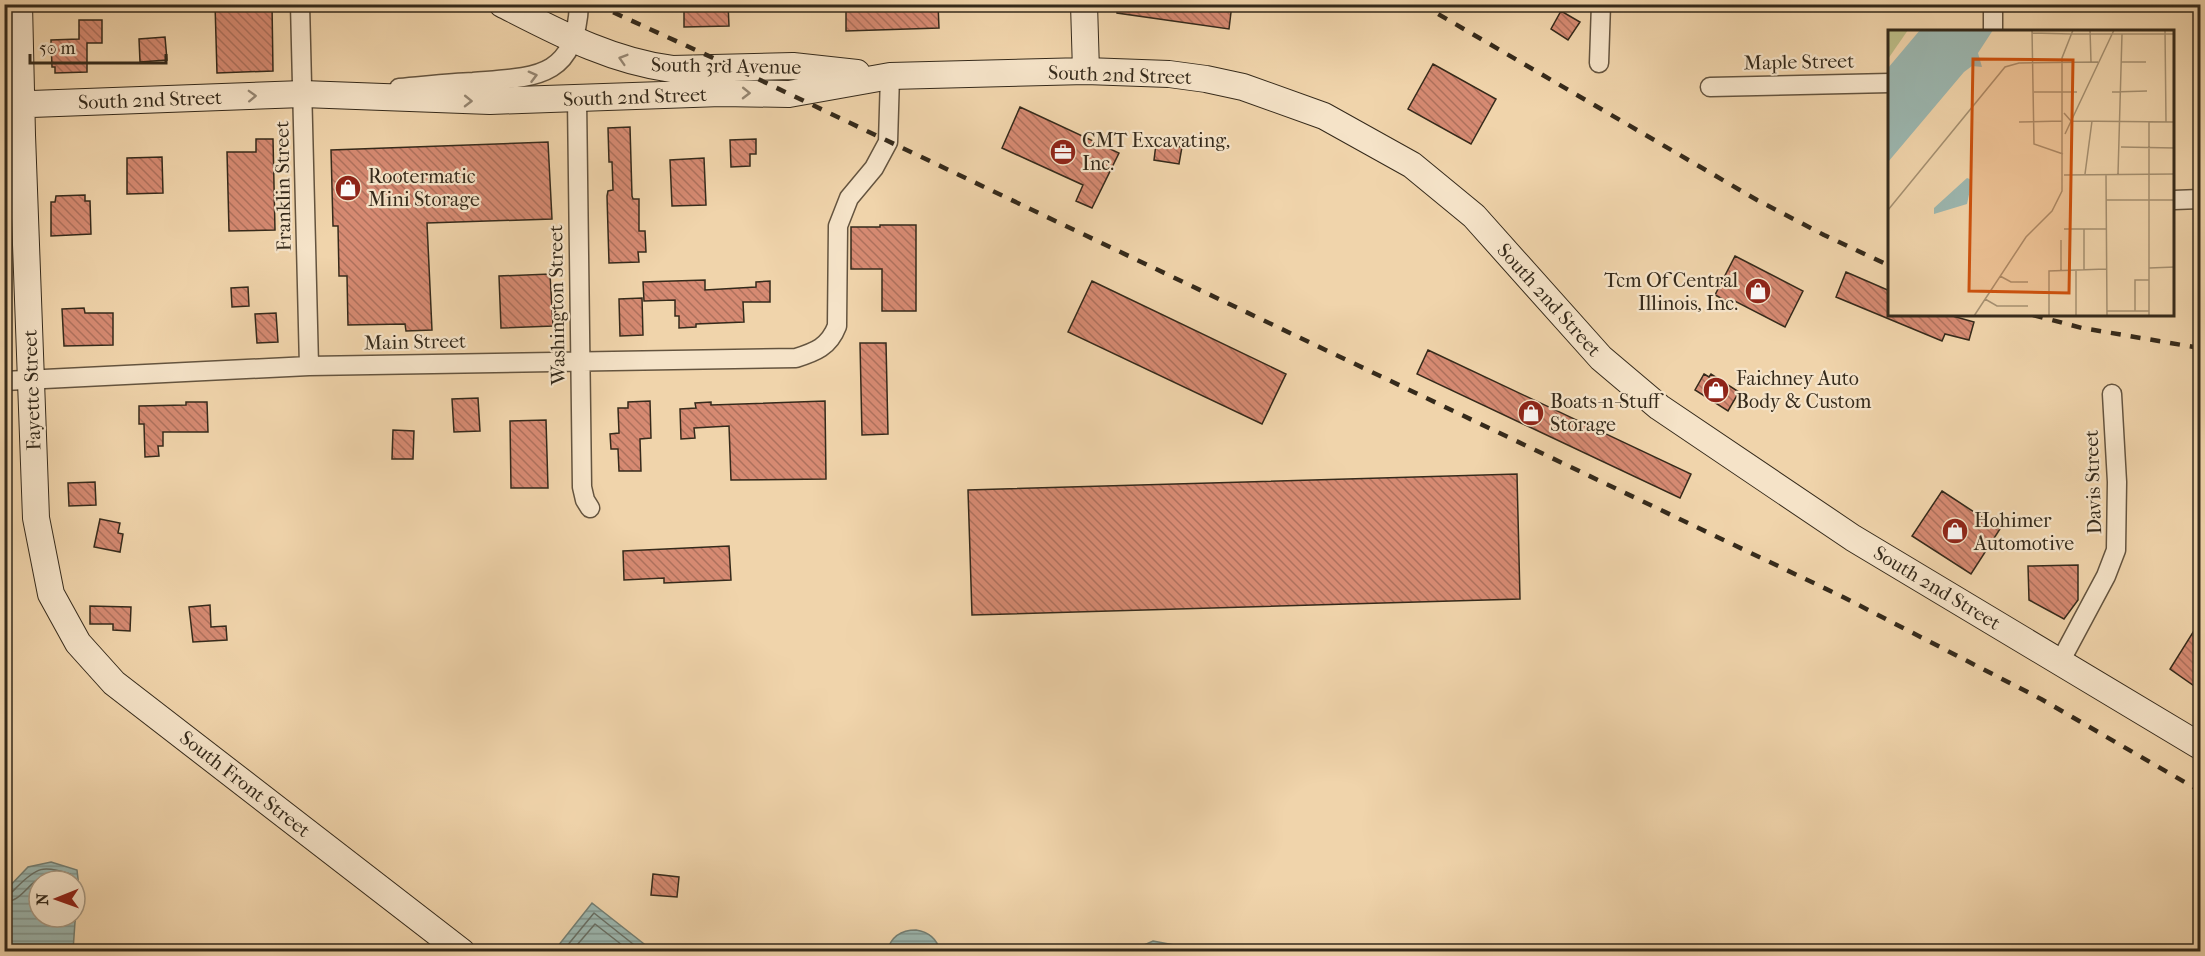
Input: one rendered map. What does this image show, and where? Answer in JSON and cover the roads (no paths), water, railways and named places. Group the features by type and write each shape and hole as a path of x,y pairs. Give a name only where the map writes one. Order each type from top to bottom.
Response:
{"main road":[{"name":"Fayette Street","path":"19,4 13,105 31,379 36,518 51,594"},
{"name":"South 3rd Avenue","path":"502,4 597,50 629,61 672,69 793,66 890,76"},
{"path":"1084,4 1086,71"},
{"name":"South 2nd Street","path":"13,105 303,94 460,101 721,93 789,94 890,76 1086,71 1169,74 1243,87 1324,116 1412,165 1474,216 1601,358 1652,401 1853,538 2200,746"},
{"name":"South Front Street","path":"51,594 78,643 114,683 462,951"}],"street":[{"name":"Franklin Street","path":"300,4 309,366"},
{"path":"530,4 536,4"},
{"path":"329,94 525,78 546,72 561,61 573,39 579,4"},
{"path":"1599,63 1600,4"},
{"path":"1993,4 1994,30"},
{"name":"Main Street","path":"4,381 309,366 796,358 823,347 834,334 838,319 838,226 849,198 874,168 888,142 890,76"},
{"name":"Maple Street","path":"1710,87 1888,83"},
{"name":"Washington Street","path":"577,99 582,487 585,500 590,508"},
{"path":"2175,200 2200,199"},
{"name":"Davis Street","path":"2060,662 2106,576 2116,550 2117,482 2112,394"}],"water":[{"path":"51,862 74,869 27,869 27,929 75,929 73,951 5,951 5,891 28,867"},
{"path":"592,903 653,951 554,951"},
{"path":"916,930 932,937 940,951 887,951 897,935"},
{"path":"1153,941 1206,951 1136,951 1137,948"}],"railway":[{"path":"595,4 735,68 1843,597 2041,699 2200,791"},
{"path":"1421,4 1757,200 1888,265"},
{"path":"2037,316 2082,328 2200,348"}],"place":[{"name":"CMT Excavating, Inc.","path":"1063,152"},
{"name":"Rootermatic Mini Storage","path":"348,188"},
{"name":"Tcm Of Central Illinois, Inc.","path":"1758,291"},
{"name":"Faichney Auto Body & Custom","path":"1716,390"},
{"name":"Boats-n-Stuff Storage","path":"1531,413"},
{"name":"Hohimer Automotive","path":"1955,531"}]}
